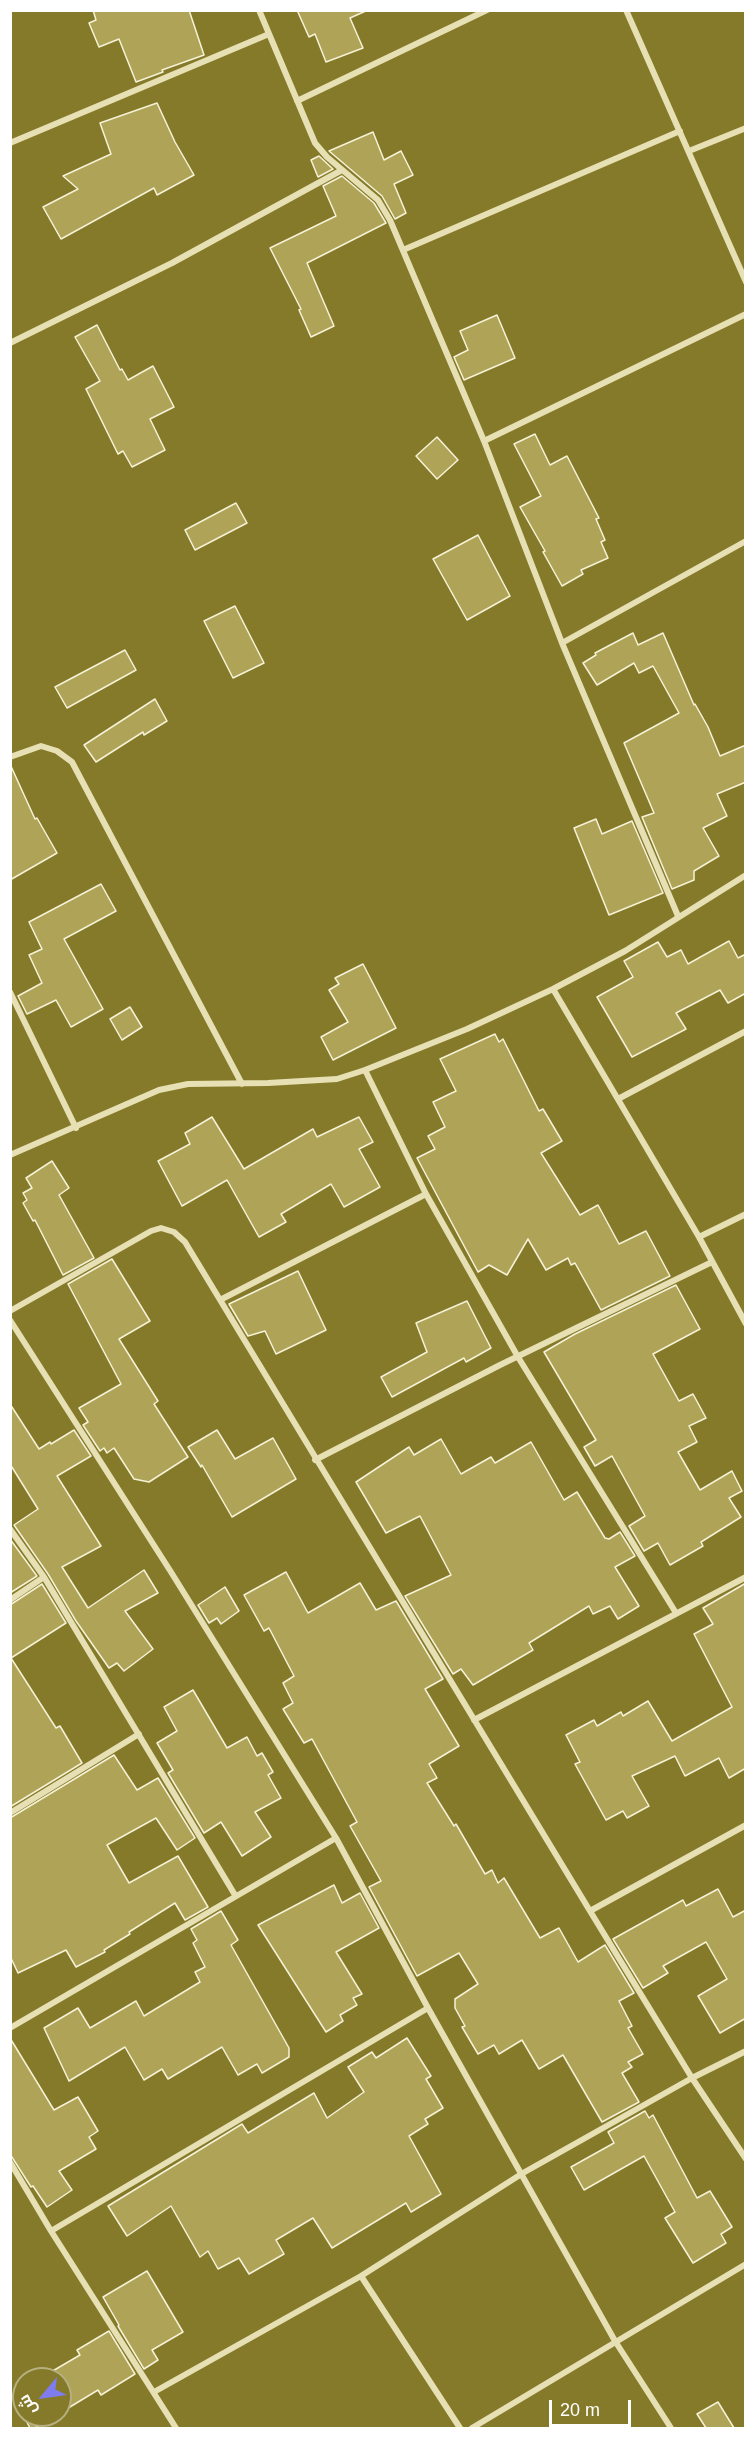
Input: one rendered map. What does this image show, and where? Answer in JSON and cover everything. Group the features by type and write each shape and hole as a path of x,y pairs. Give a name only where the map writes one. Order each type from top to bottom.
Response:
{"street":[{"path":"259,10 315,143 342,170 378,200 390,220 484,441 562,643 678,916"},
{"path":"297,101 487,10"},
{"path":"626,10 746,282"},
{"path":"10,143 269,34"},
{"path":"688,151 746,128"},
{"path":"403,250 680,131"},
{"path":"10,343 172,262 342,170"},
{"path":"484,441 746,314"},
{"path":"562,643 746,541"},
{"path":"10,757 41,746 57,751 72,762 242,1084"},
{"path":"10,1155 159,1090 188,1084 242,1084 337,1079 365,1070 467,1029 553,989 625,951 746,875"},
{"path":"553,989 699,1237 746,1324"},
{"path":"10,992 76,1128"},
{"path":"618,1099 746,1031"},
{"path":"365,1070 426,1194 518,1357 676,1613"},
{"path":"220,1300 426,1194"},
{"path":"699,1237 746,1214"},
{"path":"10,1311 140,1236 161,1228 174,1232 185,1242 315,1460 692,2078 746,2158"},
{"path":"315,1460 712,1262"},
{"path":"10,1320 336,1838 428,2008 523,2173 615,2341 671,2428"},
{"path":"10,1529 44,1577 235,1895"},
{"path":"10,1600 44,1577"},
{"path":"474,1720 746,1577"},
{"path":"10,1814 139,1734"},
{"path":"590,1911 746,1825"},
{"path":"10,2028 336,1838"},
{"path":"51,2231 428,2008"},
{"path":"154,2392 361,2276 523,2173 692,2078 746,2051"},
{"path":"10,2162 176,2428"},
{"path":"472,2428 746,2264"},
{"path":"361,2276 460,2428"}],"building":[{"path":"93,10 189,10 204,55 136,82 119,39 99,47 89,23 96,20"},
{"path":"297,10 368,10 350,18 363,48 326,62 315,34 309,37"},
{"path":"157,103 175,142 194,175 157,195 154,188 61,239 43,207 78,189 63,176 111,154 100,123"},
{"path":"373,132 384,160 401,151 413,175 394,184 406,213 395,219 382,196 329,151"},
{"path":"319,156 333,169 318,177 311,160"},
{"path":"342,176 374,203 386,223 307,263 334,326 311,337 299,310 301,309 270,248 336,216 323,186"},
{"path":"497,315 515,358 464,380 454,357 468,350 460,331"},
{"path":"97,325 120,370 122,369 128,380 153,366 174,407 150,419 165,450 132,467 123,451 118,454 86,389 100,381 75,337"},
{"path":"535,434 550,465 567,456 599,518 596,519 605,540 601,542 608,558 581,570 583,574 562,586 520,507 541,496 514,444"},
{"path":"437,437 458,460 437,479 416,456"},
{"path":"236,503 247,523 195,550 185,530"},
{"path":"478,535 510,596 467,620 433,559"},
{"path":"235,606 264,663 233,678 204,621"},
{"path":"633,633 638,645 663,633 694,705 708,727 720,756 746,745 746,782 717,794 727,816 703,828 719,856 694,871 694,880 672,889 642,817 654,813 624,743 679,713 653,666 639,673 634,663 597,685 583,663 596,655 595,653"},
{"path":"125,650 136,670 67,708 55,687"},
{"path":"155,699 167,721 144,735 143,732 96,762 84,745"},
{"path":"10,764 35,819 37,818 57,853 10,880"},
{"path":"596,819 602,834 632,821 663,893 609,915 574,828"},
{"path":"101,884 116,911 64,939 103,1009 71,1027 56,1000 27,1014 18,996 42,983 29,955 42,949 29,922"},
{"path":"729,941 738,958 746,954 746,993 728,1003 720,990 676,1013 686,1029 632,1057 597,997 633,977 624,961 658,942 667,957 681,950 688,964"},
{"path":"363,964 396,1028 333,1060 321,1037 348,1022 329,990 339,984 335,978"},
{"path":"130,1007 142,1027 122,1040 110,1019"},
{"path":"495,1034 499,1042 503,1039 539,1111 543,1109 562,1141 541,1153 580,1215 598,1205 619,1244 646,1231 670,1276 601,1310 575,1263 571,1265 568,1258 546,1270 528,1239 507,1275 489,1265 478,1272 417,1158 435,1149 428,1136 445,1127 433,1102 456,1091 440,1059"},
{"path":"212,1117 244,1169 313,1129 317,1137 359,1117 373,1142 359,1149 380,1187 344,1207 331,1184 281,1214 286,1222 259,1237 227,1180 182,1206 158,1161 190,1144 185,1133"},
{"path":"52,1161 69,1188 59,1195 94,1258 63,1275 35,1220 33,1221 23,1203 27,1200 23,1193 32,1188 26,1178"},
{"path":"112,1259 150,1321 119,1339 158,1401 154,1404 188,1457 149,1482 134,1479 114,1448 107,1453 104,1448 100,1451 83,1425 88,1422 79,1408 121,1384 68,1284"},
{"path":"298,1271 326,1330 276,1354 265,1331 248,1336 229,1304"},
{"path":"676,1285 700,1329 653,1354 679,1401 693,1394 706,1418 689,1426 697,1442 678,1452 700,1490 732,1471 742,1491 729,1498 741,1517 701,1542 703,1546 670,1565 658,1543 644,1551 629,1526 645,1516 612,1456 595,1466 584,1447 596,1440 544,1352 575,1334"},
{"path":"467,1301 491,1348 466,1362 464,1358 392,1397 381,1377 427,1352 416,1323"},
{"path":"10,1404 39,1449 74,1430 91,1456 57,1476 101,1546 62,1567 88,1608 144,1570 158,1593 125,1611 153,1649 124,1671 117,1663 109,1668 14,1525 38,1509 10,1464"},
{"path":"217,1430 235,1459 273,1438 296,1479 232,1517 202,1465 201,1467 188,1447"},
{"path":"441,1439 461,1474 491,1457 495,1463 531,1442 564,1500 577,1492 605,1538 609,1539 620,1532 635,1556 615,1567 639,1606 618,1619 610,1606 593,1614 589,1606 529,1643 533,1650 473,1685 461,1669 453,1674 405,1596 451,1575 420,1516 386,1533 356,1482 409,1447 414,1455"},
{"path":"10,1539 37,1576 10,1593"},
{"path":"286,1572 308,1613 360,1583 376,1610 396,1601 443,1679 425,1689 459,1746 429,1764 437,1778 427,1783 454,1826 456,1824 485,1874 492,1870 498,1883 504,1878 540,1938 559,1928 578,1962 605,1945 634,1993 619,2001 632,2026 628,2028 643,2054 628,2062 632,2067 622,2073 639,2102 602,2122 563,2055 539,2069 522,2040 499,2054 494,2045 478,2054 462,2027 465,2026 455,2008 455,1999 478,1984 459,1953 417,1976 369,1887 381,1881 350,1826 357,1822 312,1739 304,1743 283,1709 293,1703 283,1683 294,1676 269,1628 264,1631 244,1595"},
{"path":"746,1583 746,1768 729,1778 719,1758 685,1776 675,1756 632,1776 649,1806 627,1818 623,1811 606,1820 575,1764 580,1762 566,1735 594,1720 597,1726 621,1712 623,1716 648,1701 672,1741 732,1707 694,1634 713,1624 703,1608"},
{"path":"42,1584 66,1623 11,1658 56,1728 60,1726 82,1763 10,1807 10,1605"},
{"path":"225,1587 239,1611 221,1624 217,1618 209,1623 198,1605"},
{"path":"193,1690 227,1748 247,1737 257,1756 262,1753 273,1772 268,1775 281,1798 255,1812 271,1837 242,1856 221,1822 204,1833 168,1773 173,1770 157,1743 177,1731 164,1707"},
{"path":"114,1755 137,1790 158,1778 195,1838 177,1850 156,1818 107,1845 129,1883 178,1856 208,1907 185,1920 175,1903 129,1932 130,1934 104,1950 105,1952 76,1967 66,1950 18,1973 10,1956 10,1818"},
{"path":"334,1885 342,1903 360,1893 379,1928 336,1952 362,1994 353,1998 357,2005 340,2015 343,2021 326,2032 258,1925"},
{"path":"718,1889 733,1917 746,1910 746,2018 720,2033 698,1996 727,1979 706,1942 663,1966 668,1973 643,1988 613,1939 683,1900 686,1906"},
{"path":"221,1911 238,1940 231,1945 289,2048 289,2057 262,2073 257,2064 238,2075 222,2047 168,2079 162,2069 144,2080 125,2047 69,2081 44,2028 78,2008 90,2028 136,2001 144,2016 200,1982 195,1972 205,1967 193,1943 197,1940 191,1929"},
{"path":"10,2038 54,2110 78,2097 98,2131 89,2137 96,2149 59,2171 72,2190 47,2207 10,2154"},
{"path":"407,2038 431,2076 426,2079 443,2108 425,2119 428,2124 409,2136 441,2194 411,2212 406,2203 332,2248 313,2218 276,2240 284,2254 249,2274 239,2258 218,2269 208,2251 200,2257 171,2206 127,2236 108,2206 242,2124 248,2133 314,2093 327,2118 364,2092 348,2067 372,2052 376,2058"},
{"path":"645,2111 649,2118 653,2115 697,2198 710,2191 732,2227 721,2234 726,2243 693,2263 665,2218 675,2212 644,2156 584,2190 571,2167 614,2143 608,2132"},
{"path":"147,2271 183,2332 152,2350 158,2360 144,2369 103,2297"},
{"path":"109,2331 135,2374 101,2395 98,2390 72,2406 72,2367 60,2367 80,2355 77,2350"},
{"path":"718,2402 734,2428 706,2428 697,2414"}]}
